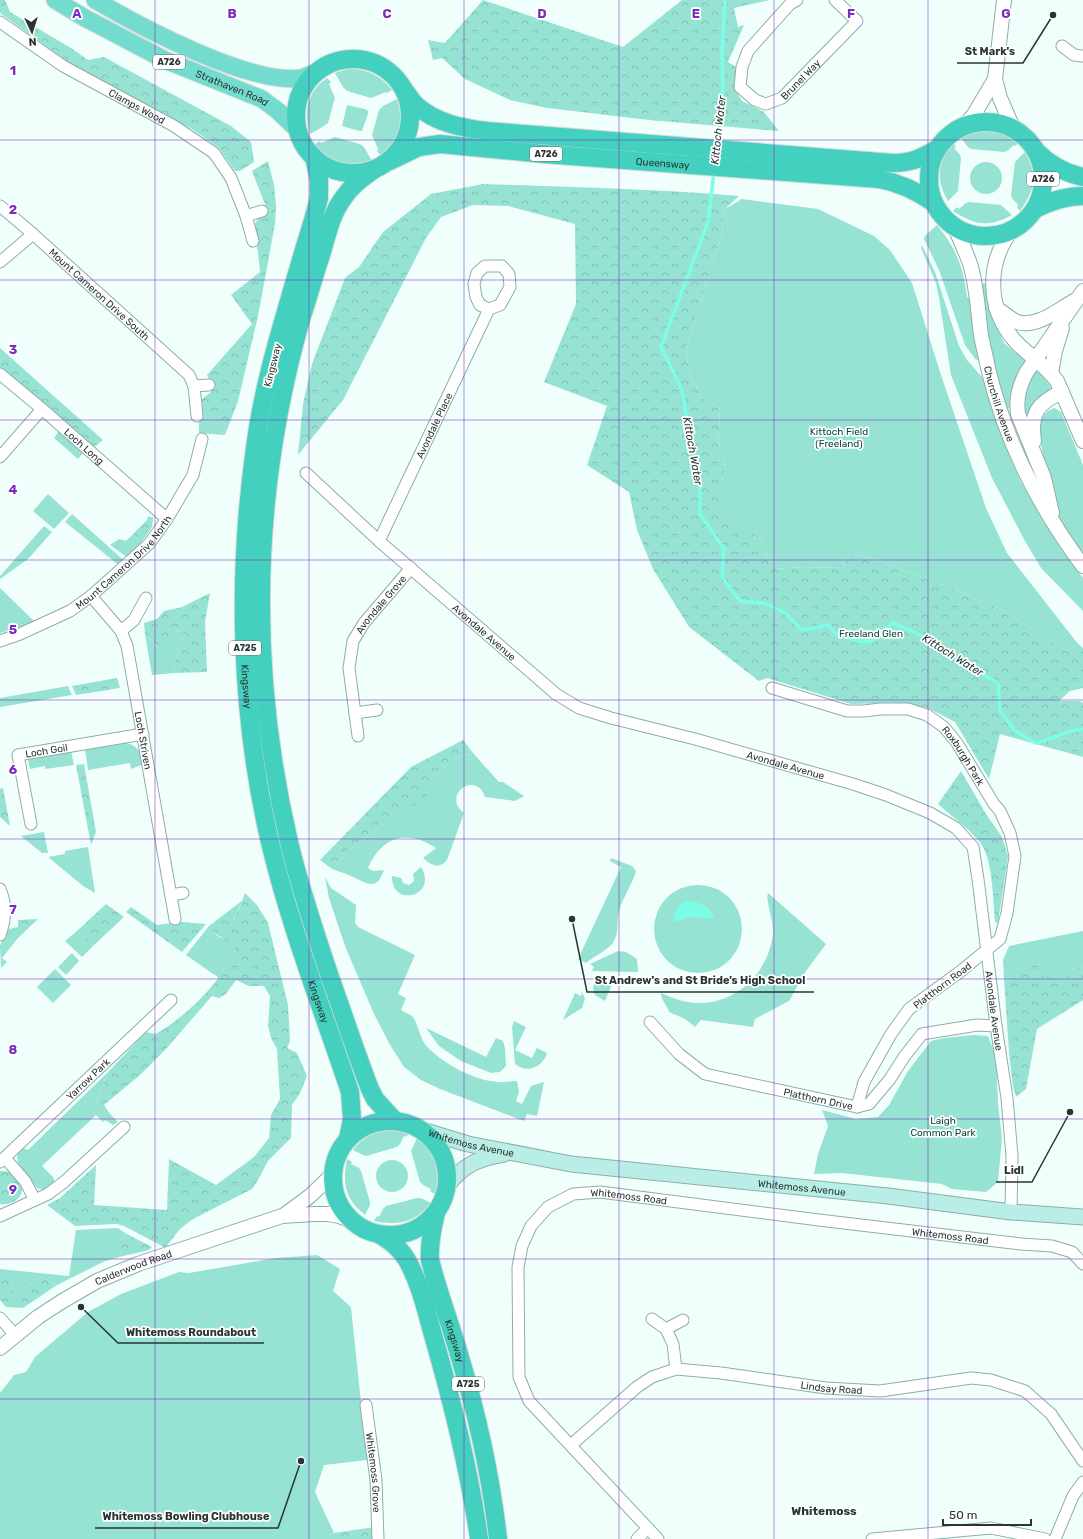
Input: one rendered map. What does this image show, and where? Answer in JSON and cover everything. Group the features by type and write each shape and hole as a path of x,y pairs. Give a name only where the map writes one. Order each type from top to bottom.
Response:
{"highway":[{"name":"A726","path":"360,59 369,61 392,73 405,91 411,110 410,129 402,146 390,161 372,171 356,173 341,172 326,167 314,158 303,144 297,129 297,104 304,87 316,72 333,62 343,60 360,59"},
{"name":"Queensway","path":"405,91 416,106 424,111 444,122 469,129 553,137 683,156 762,171 888,181 914,190 934,203"},
{"name":"A726","path":"1034,148 1040,161 1043,175 1040,196 1027,219 1012,230 999,235 986,236 973,235 955,227 942,217 934,203 930,191 930,167 937,149 949,136 963,127 976,123 1002,125 1014,130 1025,138 1052,165 1083,177"},
{"name":"Queensway","path":"390,161 419,147 440,144 544,154 683,156 761,153 903,163 917,160 937,149"},
{"name":"Kingsway","path":"314,158 319,180 319,198 271,364 255,446 247,521 243,582 245,661 255,762 269,837 287,904 350,1092 352,1119 348,1139"},
{"name":"Kingsway","path":"372,171 353,186 343,197 331,222 303,312 286,378 269,476 262,555 260,619 262,667 271,749 282,811 297,875 316,936 370,1089 374,1099 394,1120"},
{"name":"A726","path":"1034,209 1063,197 1083,196"},
{"name":"A725","path":"394,1120 408,1123 422,1130 432,1138 442,1154 448,1173 445,1195 436,1213 427,1222 416,1229 391,1235 379,1234 365,1229 352,1221 337,1199 333,1174 338,1155 348,1139 358,1130 369,1124 394,1120"},
{"name":"Kingsway","path":"436,1213 431,1232 430,1260 478,1425 492,1494 498,1539"},
{"name":"Kingsway","path":"379,1234 392,1242 398,1248 407,1260 418,1285 461,1435 479,1539"}],"main road":[{"name":"Strathaven Road","path":"55,0 85,18 165,60 262,99 278,111 297,129"},
{"name":"Strathaven Road","path":"95,0 116,13 173,41 240,68 270,76 282,77 301,78 316,72"},
{"name":"Whitemoss Avenue","path":"422,1130 468,1144 571,1164 880,1195 1011,1212 1083,1217"},
{"name":"Whitemoss Avenue","path":"447,1186 456,1175 472,1164 494,1156 521,1154"}],"street":[{"name":"Brunel Way","path":"797,0 790,4 748,51 742,67 740,87 755,100 766,104 782,98 857,21 836,0"},
{"path":"1004,0 995,79 1000,98 1014,130"},
{"name":"Clamps Wood","path":"0,22 62,66 174,126 214,153 231,178 246,216 253,241"},
{"path":"1062,46 1074,55 1083,56"},
{"path":"963,127 973,116 995,79"},
{"name":"Mount Cameron Drive South","path":"0,206 189,375 194,386 197,416"},
{"path":"246,216 262,211"},
{"name":"Churchill Avenue","path":"955,227 971,267 975,284 981,337 988,370 1000,410 1028,478 1055,526 1083,566"},
{"path":"1012,230 1002,245 994,271 993,298 996,308 1009,333 1016,342 1051,373 1062,392 1083,441"},
{"path":"0,262 33,234"},
{"path":"996,308 1017,322 1033,322 1052,314 1080,295"},
{"path":"1055,526 1044,478 1018,414 1017,404 1020,384 1052,334 1080,295"},
{"name":"Avondale Place","path":"379,541 489,309"},
{"path":"1051,373 1058,340 1066,316"},
{"name":"Loch Long","path":"0,374 167,519"},
{"path":"194,386 209,385"},
{"path":"1037,460 1032,428 1034,418 1040,406 1062,392"},
{"path":"0,457 42,409"},
{"name":"Mount Cameron Drive North","path":"0,641 57,618 91,596 149,544 167,519 192,475 202,439"},
{"name":"Avondale Avenue","path":"306,473 379,541 556,694 579,708 853,784 930,812 956,828 972,847 978,879 996,1026 1007,1098 1012,1156 1011,1212"},
{"name":"Avondale Grove","path":"358,736 349,668 354,641 364,623 411,568"},
{"name":"Loch Striven","path":"91,596 120,632 127,646 175,919"},
{"path":"120,632 134,620 146,598"},
{"name":"Roxburgh Park","path":"772,688 847,711 864,712 880,709 908,709 927,715 944,727 957,743 994,804 1000,811 1010,833 1015,856 1007,913 1000,939 986,950"},
{"path":"355,713 377,710"},
{"name":"Loch Goil","path":"30,824 18,755 143,734"},
{"path":"0,889 5,906 3,926 0,935"},
{"path":"171,895 183,893"},
{"name":"Platthorn Road","path":"857,1107 864,1082 891,1034 909,1009 961,971 986,950"},
{"name":"Yarrow Park","path":"35,1200 25,1181 2,1160 171,1000"},
{"name":"Platthorn Drive","path":"650,1022 679,1054 705,1074 857,1107 869,1104 890,1079 904,1057 922,1034 976,1025 996,1026"},
{"path":"0,1216 48,1194 64,1182 124,1127"},
{"name":"Calderwood Road","path":"282,1216 310,1196 333,1174"},
{"name":"Whitemoss Road","path":"658,1539 529,1401 520,1377 518,1267 522,1246 531,1226 548,1207 573,1194 600,1192 827,1222 1021,1244 1052,1246 1072,1252 1083,1264"},
{"name":"Calderwood Road","path":"0,1348 15,1335 61,1302 112,1274 138,1264 282,1216 328,1214 352,1221"},
{"path":"0,1318 15,1335"},
{"path":"652,1319 666,1329 673,1344 676,1369"},
{"path":"666,1329 683,1320"},
{"name":"Lindsay Road","path":"571,1445 636,1387 652,1377 676,1369 720,1373 826,1388 880,1391 972,1378 991,1380 1025,1391 1051,1414 1083,1460"},
{"name":"Whitemoss Grove","path":"366,1405 376,1480 378,1539"},
{"path":"1055,1539 1073,1496 1083,1482"},
{"path":"637,1539 648,1528"},
{"path":"875,1539 991,1528 1045,1539"}],"green space":[{"path":"0,0 5,0 10,12 71,48 88,60 104,57 231,126 251,142 254,162 240,171 235,171 219,148 192,129 79,70 0,13"},
{"path":"483,0 623,47 682,0 770,0 734,8 738,27 744,25 728,62 736,67 734,87 742,101 763,111 779,131 649,120 547,108 510,100 465,79 442,58 433,60 428,40 445,43"},
{"path":"347,69 366,71 378,76 392,90 371,98 347,91 335,73"},
{"path":"327,78 331,82 329,84 335,98 328,123 310,134 307,118 308,103 315,89"},
{"path":"397,99 400,115 399,130 392,143 380,155 377,151 378,149 372,135 379,110 383,106"},
{"path":"347,105 368,111 362,131 342,126"},
{"path":"982,130 1002,133 1019,143 1004,152 971,149 961,138"},
{"path":"335,137 360,144 364,147 372,161 356,165 347,165 333,161 326,157 315,144"},
{"path":"952,142 956,146 954,148 961,158 958,191 948,201 941,185 940,171 941,164"},
{"path":"1025,152 1032,168 1033,182 1029,196 1020,211 1011,195 1015,162"},
{"path":"268,161 274,185 276,206 275,224 258,316 238,401 225,435 203,412 202,399 211,392 213,388 207,375 252,324 231,295 260,272 255,224 259,217 268,212 252,171"},
{"path":"983,162 989,162 999,169 1002,178 1001,184 995,191 989,194 983,194 973,187 970,181 970,175 977,165"},
{"name":"Freeland Glen","path":"483,184 643,190 739,196 725,209 722,235 686,348 689,372 701,397 720,409 718,449 726,463 718,498 722,515 744,530 759,536 765,555 774,569 803,567 842,568 850,553 876,560 951,588 1003,610 1066,651 1078,644 1083,648 1083,688 1070,691 1059,701 1080,701 1083,703 1083,757 1000,734 989,779 955,722 928,708 903,703 851,704 767,678 759,681 689,627 653,569 637,530 629,492 587,465 607,406 544,382 576,304 575,224 508,206 473,205 441,217 426,238 343,400 298,455 303,404 312,364 345,278 359,267 383,232 431,194"},
{"name":"Kittoch Field (Freeland)","path":"742,199 818,209 874,236 890,250 912,283 986,508 1007,553 1078,644 1066,651 1003,610 951,588 876,560 850,553 842,568 803,567 774,569 765,555 759,536 744,531 722,515 717,498 726,463 718,449 720,409 701,397 689,372 686,348 722,235 725,209"},
{"path":"969,202 1001,205 1012,215 996,222 982,223 975,222 953,211 957,207 959,209"},
{"path":"937,225 950,242 961,267 967,297 969,298 979,359 976,360 965,345 939,270 924,239 925,236"},
{"path":"922,245 935,272 959,346 967,360 982,377 1008,453 1020,480 1061,549 1083,578 1083,611 1041,568 992,478 951,375 936,283 921,248"},
{"path":"983,283 986,284 988,308 1004,343 1028,363 1012,390 1010,396 1010,408 1005,410 990,353 981,294"},
{"path":"0,348 103,440 93,448 11,376 0,370"},
{"path":"1035,370 1038,371 1049,384 1053,394 1028,421 1022,419 1025,385"},
{"path":"1055,408 1061,412 1083,465 1083,559 1062,529 1054,509 1039,435 1042,418 1047,412"},
{"path":"203,412 225,435 199,433 199,414"},
{"path":"59,431 83,453 78,459 54,438"},
{"path":"48,494 69,513 54,529 33,511"},
{"path":"72,514 125,561 119,565 65,522"},
{"path":"148,516 153,518 152,527 141,543 133,534 147,520"},
{"path":"44,526 52,532 28,559 0,579 0,576"},
{"path":"133,534 141,543 127,557 110,545 119,539 126,541"},
{"path":"0,588 35,622 0,633"},
{"path":"210,593 205,622 207,672 176,673 173,665 183,641 182,631 174,632 166,651 158,647 145,634 144,623 157,619 164,611 182,607"},
{"path":"182,631 183,641 173,665 176,673 152,675 145,634 158,647 174,632"},
{"path":"117,678 120,688 76,695 72,686"},
{"path":"68,686 72,695 0,707 0,698"},
{"path":"463,740 473,753 457,758 440,770 425,798 381,826 349,850 332,869 320,860 411,767"},
{"path":"118,742 136,747 141,754 144,764 131,769 130,763 88,770 85,749"},
{"path":"71,751 74,765 45,769 45,766 30,769 28,760"},
{"path":"473,753 499,782 503,782 524,796 515,801 485,797 481,789 475,786 468,785 462,788 456,799 458,806 464,813 447,860 441,865 438,866 429,863 423,858 436,848 425,842 405,838 396,839 388,843 380,849 374,857 368,868 373,871 384,870 381,877 375,883 368,883 332,869 349,850 381,826 424,798 440,770 457,758"},
{"path":"84,764 96,832 91,845 76,765"},
{"path":"961,771 986,814 1002,837 1008,856 998,923 995,922 991,873 983,847 969,831 938,804"},
{"path":"3,788 10,826 0,817 0,789"},
{"path":"44,832 48,853 42,853 21,836"},
{"path":"88,847 95,893 83,886 48,857 65,854 65,851"},
{"path":"611,858 632,866 636,871 619,911 617,932 612,944 586,963 578,959 621,867 610,861"},
{"path":"421,867 425,877 424,885 419,891 413,895 399,893 394,886 392,876 401,878 403,883 409,885 414,881 413,874"},
{"path":"325,877 331,888 356,905 355,923 358,927 415,955 398,994 406,998 401,1010 414,1018 421,1037 431,1051 448,1064 479,1078 489,1081 517,1081 519,1092 516,1101 522,1104 531,1086 544,1082 537,1116 527,1114 524,1121 440,1089 421,1080 404,1067 390,1045 374,1014 345,946 329,898"},
{"path":"698,885 715,888 723,892 735,904 739,912 742,929 739,946 735,954 723,966 715,970 698,973 681,970 673,966 661,954 657,946 654,929 657,912 661,904 673,892 681,888"},
{"path":"245,893 257,905 268,923 288,1005 290,1041 287,1048 297,1053 307,1076 300,1093 292,1105 291,1138 268,1161 252,1189 193,1219 180,1229 166,1247 124,1226 116,1224 75,1226 47,1205 60,1198 96,1165 94,1205 167,1210 169,1159 216,1185 254,1157 269,1138 271,1115 280,1099 277,1049 271,1038 268,1026 270,996 264,986 249,986 236,980 226,994 219,998 212,996 165,1050 140,1075 104,1105 110,1114 101,1114 95,1106 108,1072 146,1032 156,1034 180,1017 202,997 222,974 235,948 233,945 211,931 221,921 229,921 234,926 235,915 240,907"},
{"path":"768,893 826,944 806,971 789,1001 755,1019 753,1027 701,1020 695,1027 685,1019 669,1012 661,993 687,1002 711,1002 738,992 749,983 758,972 771,946 773,927 767,897"},
{"path":"243,900 235,915 234,927 211,931 219,937 229,940 235,948 230,961 219,978 186,955 209,926"},
{"path":"106,904 124,917 93,946 77,931"},
{"path":"131,907 157,925 181,922 206,924 182,952 126,912"},
{"path":"38,919 18,938 18,920"},
{"path":"18,927 18,938 2,958 7,962 1,968 0,945 9,929"},
{"path":"77,931 93,946 82,957 65,941"},
{"path":"1083,931 1083,966 1072,969 1060,984 1041,984 1021,975 1010,981 1004,979 1003,960 1009,946"},
{"path":"618,951 626,952 637,959 638,972 592,971 594,967 590,964"},
{"path":"72,953 79,961 66,975 58,967"},
{"path":"1041,963 1045,969 1041,983 1047,976 1060,984 1072,969 1083,966 1083,1000 1037,1029 1026,1089 1016,1097 1013,1087 1009,1052 1004,979 1010,981 1022,973 1028,966"},
{"path":"55,969 71,985 53,1003 37,987"},
{"path":"620,979 613,982 605,1001 595,995 593,988 595,981"},
{"path":"582,992 585,999 582,1008 563,1020 575,993 581,996"},
{"path":"514,1021 526,1027 515,1050 532,1058 537,1048 547,1053 542,1062 534,1068 524,1068 515,1064 512,1027"},
{"path":"426,1028 486,1057 496,1038 503,1041 506,1066 500,1072 491,1073 461,1061 439,1046"},
{"name":"Laigh Common Park","path":"974,1035 988,1036 996,1056 998,1103 1002,1138 998,1182 986,1192 952,1189 942,1184 842,1173 814,1174 818,1154 828,1126 822,1110 856,1119 878,1117 889,1105 908,1071 931,1041"},
{"path":"108,1072 95,1106 101,1114 110,1114 118,1122 113,1125 105,1120 103,1122 96,1115 42,1166 53,1177 55,1182 44,1190 37,1188 18,1163 17,1156 20,1150 23,1148 28,1150"},
{"path":"390,1129 409,1133 406,1137 404,1136 397,1147 366,1156 353,1150 369,1136"},
{"path":"417,1138 424,1144 433,1156 437,1170 435,1194 430,1191 431,1189 420,1182 411,1151"},
{"path":"347,1159 361,1171 370,1202 365,1215 358,1209 349,1197 345,1183"},
{"path":"389,1160 395,1160 405,1167 408,1176 407,1182 401,1189 395,1192 389,1192 379,1185 376,1179 376,1173 383,1163"},
{"path":"0,1171 9,1172 15,1175 21,1183 22,1193 20,1197 10,1203 0,1204"},
{"path":"421,1198 431,1203 425,1210 412,1219 399,1223 374,1221 377,1216 379,1217 386,1206"},
{"path":"118,1228 125,1233 113,1252 119,1257 103,1262 57,1285 41,1277 15,1294 10,1281 0,1275 0,1269 69,1276 76,1230"},
{"path":"125,1233 152,1247 149,1250 119,1257 113,1252 109,1245 121,1240"},
{"path":"317,1255 340,1269 333,1291 351,1307 367,1460 324,1465 315,1492 334,1533 325,1537 325,1539 0,1539 0,1393 14,1375 26,1372 35,1357 88,1312 121,1294 179,1272 189,1273 276,1258"},
{"path":"0,1275 4,1275 10,1281 15,1294 41,1277 57,1285 23,1308 6,1307 0,1300"},
{"path":"381,1526 382,1539 325,1539 325,1537 334,1533"}],"shaded area":[{"path":"686,901 699,903 708,908 714,916 713,919 692,917 673,922 676,910"}],"waterway":[{"name":"Kittoch Water","path":"717,144 723,98 722,51 725,0"},
{"name":"Kittoch Water","path":"714,172 708,222 661,347 682,390 700,481 700,514 724,549 722,577 740,601 764,603 784,612 802,630 828,625 836,634 861,642 873,641 893,623 934,641 954,657 998,683 1000,710 1015,731 1036,743 1071,731 1083,729"}],"place":[{"name":"St Mark's","path":"1053,15"},
{"name":"St Andrew's and St Bride's High School","path":"572,919"},
{"name":"Lidl","path":"1070,1112"},
{"name":"Whitemoss Roundabout","path":"81,1307"},
{"name":"Whitemoss Bowling Clubhouse","path":"301,1461"}],"district":[{"name":"Whitemoss","path":"824,1511"}]}
